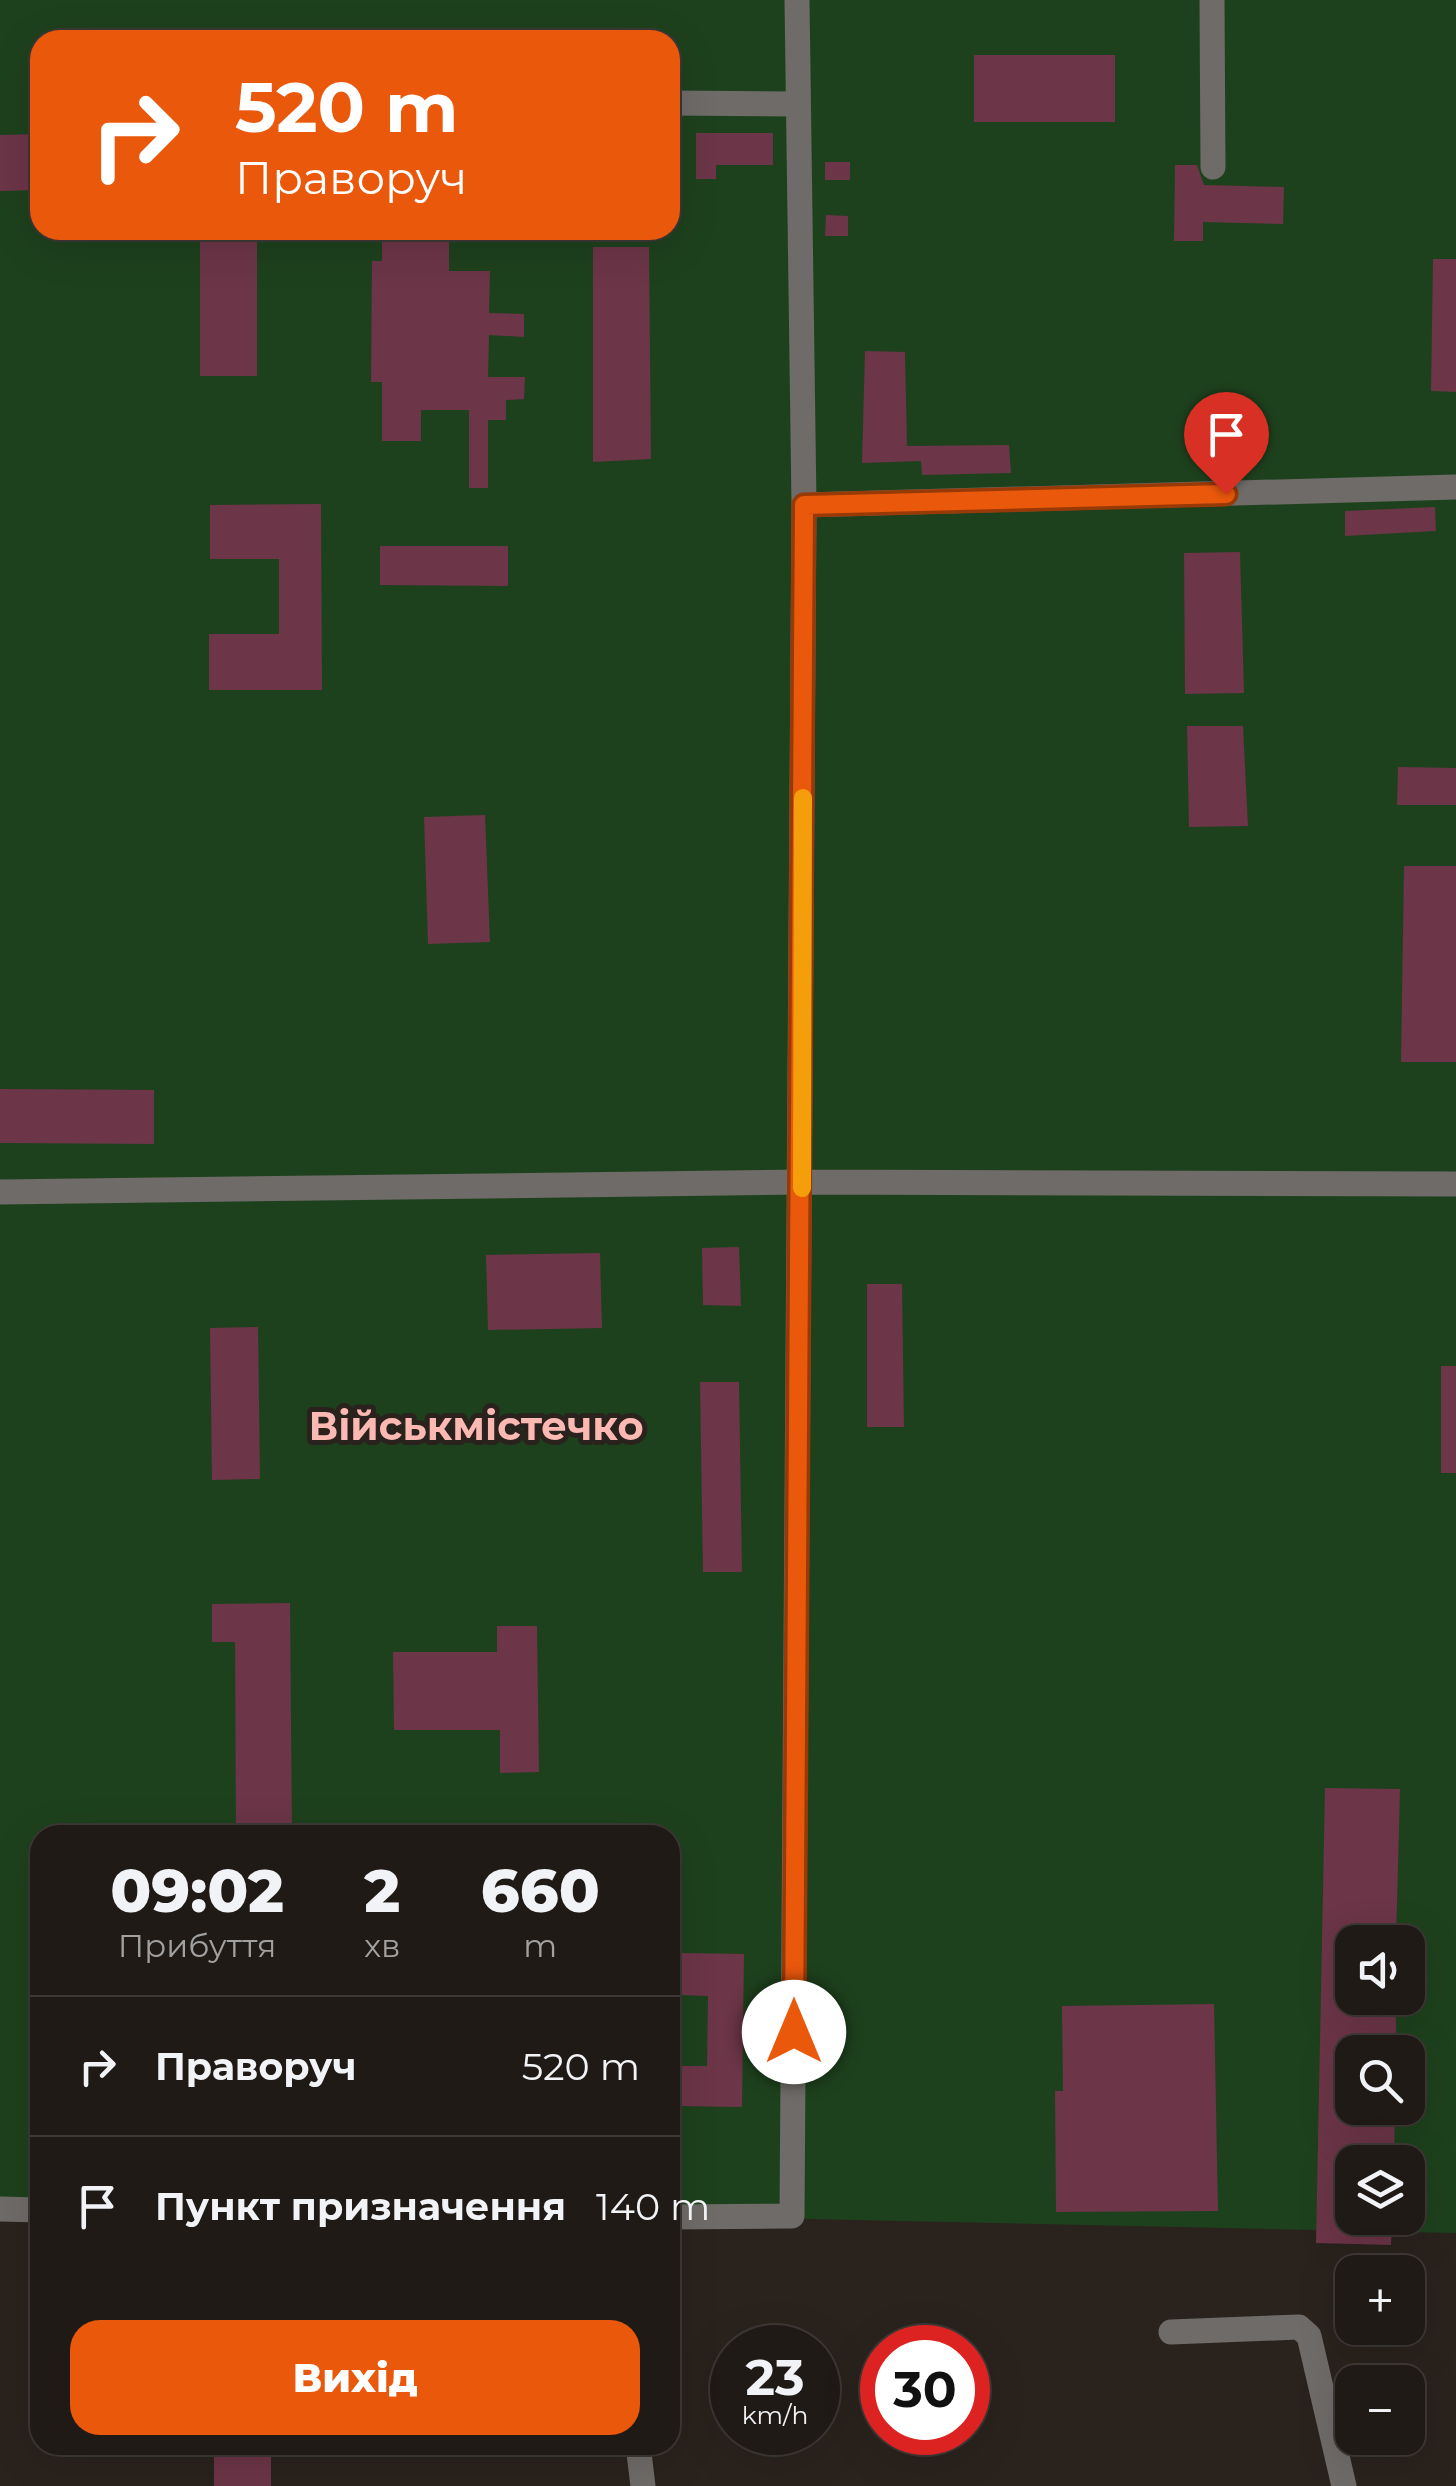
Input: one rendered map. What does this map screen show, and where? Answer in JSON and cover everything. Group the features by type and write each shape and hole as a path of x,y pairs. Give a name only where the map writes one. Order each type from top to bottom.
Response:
{"street":[{"path":"680,2217 792,2216 804,505 797,0"},
{"path":"1212,0 1213,167"},
{"path":"680,103 796,104"},
{"path":"804,505 1456,487"},
{"path":"0,1192 802,1182 1456,1184"},
{"path":"0,2209 30,2210"},
{"path":"1171,2332 1299,2327 1308,2336 1344,2486"},
{"path":"639,2455 644,2486"}],"green space":[{"path":"0,0 1456,0 1456,2233 1425,2232 1425,2145 1335,2145 1335,2230 680,2216 680,1825 30,1825 30,2204 0,2203"}],"building":[{"path":"974,55 1115,55 1115,122 974,122"},
{"path":"696,133 773,133 773,165 716,165 716,179 696,179"},
{"path":"30,134 30,190 0,191 0,135"},
{"path":"825,162 850,162 850,180 825,180"},
{"path":"1175,165 1197,165 1204,185 1284,187 1283,224 1203,222 1203,241 1174,241"},
{"path":"826,215 848,216 848,236 825,236"},
{"path":"200,240 257,240 257,376 200,376"},
{"path":"382,240 449,240 449,271 490,271 489,313 524,314 524,337 489,335 488,377 525,377 524,399 506,400 506,420 488,420 488,488 469,488 469,410 421,410 421,441 382,441 382,382 371,382 372,261 382,261"},
{"path":"593,247 649,247 651,459 593,462"},
{"path":"1433,259 1456,259 1456,392 1431,391"},
{"path":"865,351 905,352 907,446 1009,445 1011,473 922,475 921,461 862,463"},
{"path":"321,504 322,690 209,690 209,634 279,634 279,559 210,559 210,505"},
{"path":"1435,507 1436,531 1345,536 1345,511"},
{"path":"380,546 508,546 508,586 380,585"},
{"path":"1240,552 1244,693 1185,694 1184,553"},
{"path":"1187,726 1243,726 1248,826 1189,827"},
{"path":"1398,767 1456,768 1456,805 1397,805"},
{"path":"485,815 490,942 428,944 424,817"},
{"path":"1404,866 1456,866 1456,1062 1401,1062"},
{"path":"0,1089 154,1090 154,1144 0,1143"},
{"path":"739,1247 741,1306 703,1305 702,1248"},
{"path":"600,1253 602,1328 488,1330 486,1255"},
{"path":"867,1284 902,1284 904,1427 867,1427"},
{"path":"258,1327 260,1479 212,1480 210,1328"},
{"path":"1441,1366 1456,1366 1456,1473 1441,1473"},
{"path":"700,1382 739,1382 742,1572 703,1572"},
{"path":"290,1603 292,1825 236,1825 235,1642 212,1642 212,1604"},
{"path":"497,1626 537,1626 539,1772 500,1773 500,1730 394,1730 393,1652 497,1652"},
{"path":"1325,1788 1400,1789 1396,1925 1335,1925 1335,2015 1396,2015 1396,2035 1335,2035 1335,2125 1395,2125 1394,2145 1335,2145 1335,2235 1391,2235 1391,2245 1316,2243"},
{"path":"680,1953 744,1954 742,2107 680,2106 680,2066 707,2066 708,1996 680,1995"},
{"path":"1214,2004 1218,2211 1056,2212 1055,2091 1063,2091 1062,2006"},
{"path":"214,2455 271,2455 271,2486 214,2486"}],"slow traffic":[{"path":"802,1188 803,798"}],"district":[{"name":"Військмістечко","path":"476,1426"}],"route":[{"path":"794,2032 804,505 1226,494"}]}
